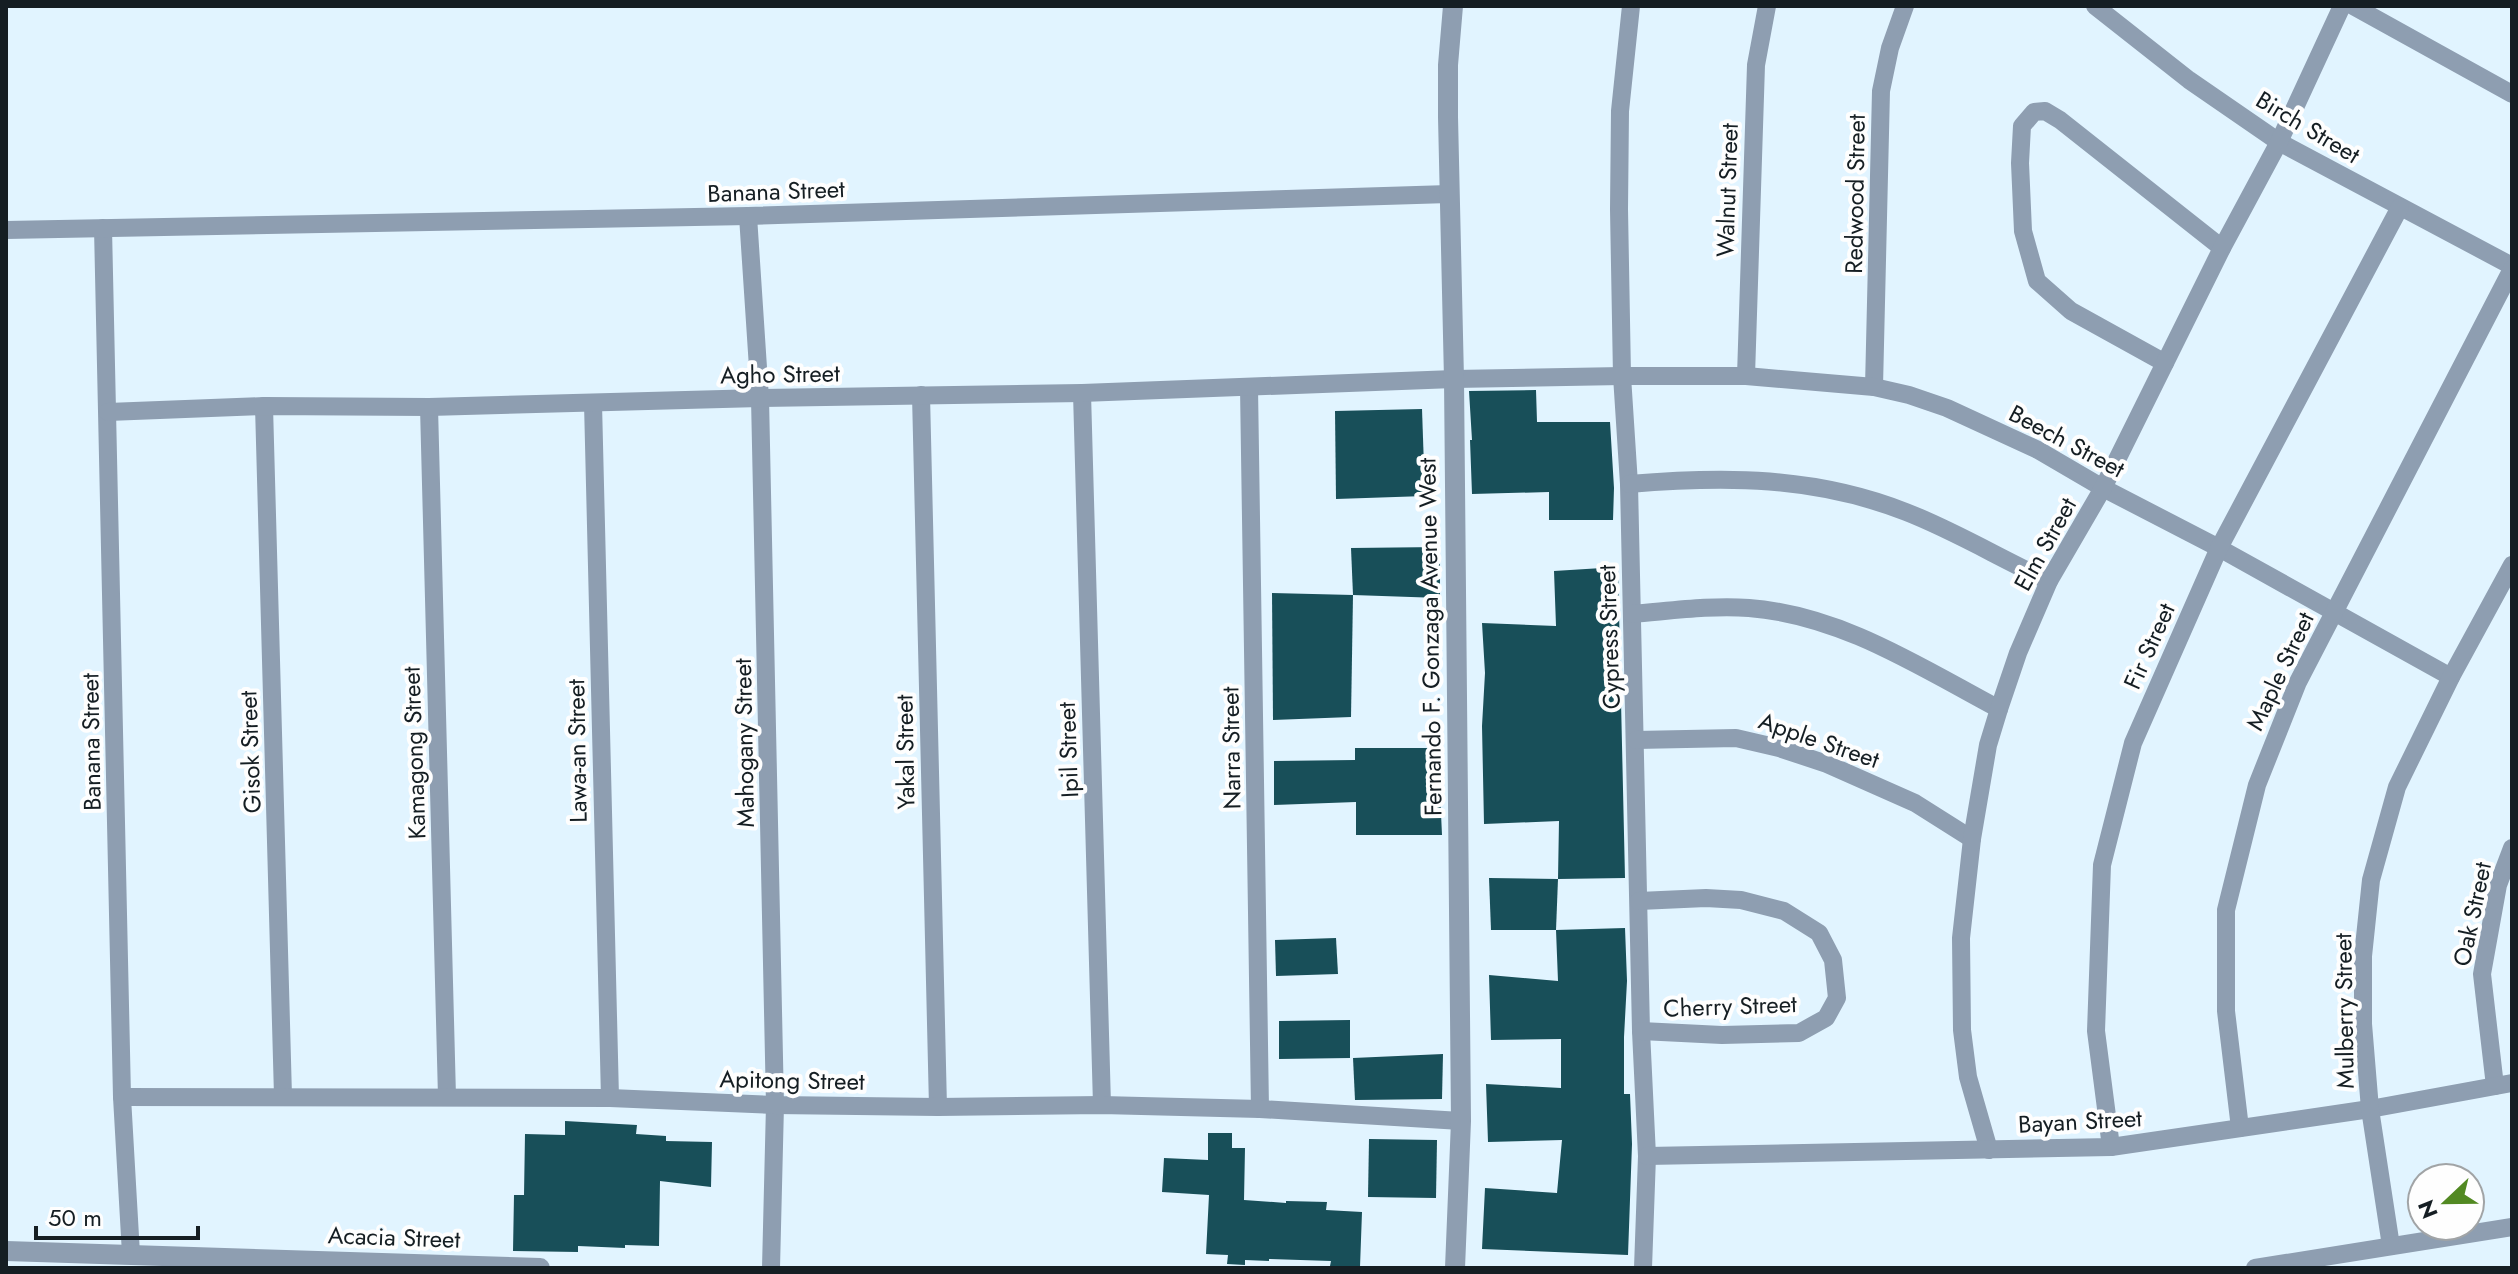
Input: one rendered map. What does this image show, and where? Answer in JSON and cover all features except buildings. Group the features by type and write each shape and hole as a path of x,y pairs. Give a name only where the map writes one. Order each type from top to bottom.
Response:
{"street":[{"name":"Fernando F. Gonzaga Avenue West","path":"1453,6 1448,65 1461,1121 1455,1268"},
{"name":"Cypress Street","path":"1631,6 1620,111 1622,376 1629,484 1641,1031 1647,1156 1643,1268"},
{"name":"Walnut Street","path":"1746,376 1756,78 1767,6"},
{"name":"Redwood Street","path":"1874,387 1881,91 1890,48 1905,6"},
{"name":"Birch Street","path":"2095,6 2189,80 2279,142 2512,268"},
{"name":"Elm Street","path":"1989,1150 1968,1077 1962,1030 1961,938 1972,839 1988,745 1999,709 2018,653 2049,581 2103,488 2222,248 2279,142 2342,6"},
{"path":"2353,6 2512,94"},
{"path":"2165,363 2071,311 2037,281 2023,231 2022,126 2034,112 2045,111 2060,120 2222,248"},
{"name":"Banana Street","path":"6,230 748,216 1449,194"},
{"name":"Fir Street","path":"2111,1147 2096,1031 2102,865 2133,743 2219,548 2400,207"},
{"name":"Mahogany Street","path":"748,216 760,398 775,1105 771,1268"},
{"name":"Banana Street","path":"103,228 122,1097 131,1254"},
{"name":"Maple Street","path":"2240,1128 2226,1011 2226,910 2257,785 2298,682 2512,268"},
{"name":"Beech Street","path":"1454,379 1746,376 1874,387 1909,395 1947,408 2038,450 2451,677"},
{"name":"Agho Street","path":"108,412 264,406 429,407 1082,393 1454,379"},
{"name":"Narra Street","path":"1249,387 1260,1109"},
{"name":"Ipil Street","path":"1082,393 1102,1105"},
{"name":"Yakal Street","path":"921,395 938,1107"},
{"name":"Lawa-an Street","path":"593,403 610,1098"},
{"name":"Gisok Street","path":"264,406 283,1096"},
{"name":"Kamagong Street","path":"429,407 447,1097"},
{"path":"1629,484 1688,479 1752,479 1806,484 1858,495 1908,512 2049,581"},
{"name":"Mulberry Street","path":"2391,1246 2370,1109 2363,1024 2363,956 2371,880 2397,787 2451,677 2512,565"},
{"path":"1632,614 1747,608 1815,619 1887,648 1999,709"},
{"name":"Apple Street","path":"1636,740 1736,738 1779,748 1827,764 1902,797 1972,839"},
{"name":"Oak Street","path":"2504,1084 2482,974 2498,885 2512,848"},
{"name":"Cherry Street","path":"1639,901 1706,898 1784,911 1819,933 1833,960 1837,998 1826,1018 1799,1033 1722,1035 1641,1031"},
{"name":"Bayan Street","path":"1647,1156 2111,1147 2370,1109 2504,1084"},
{"name":"Apitong Street","path":"122,1097 610,1098 775,1105 938,1107 1102,1105 1260,1109 1461,1121"},
{"path":"2255,1268 2512,1227"},
{"name":"Acacia Street","path":"6,1251 540,1268"}]}
